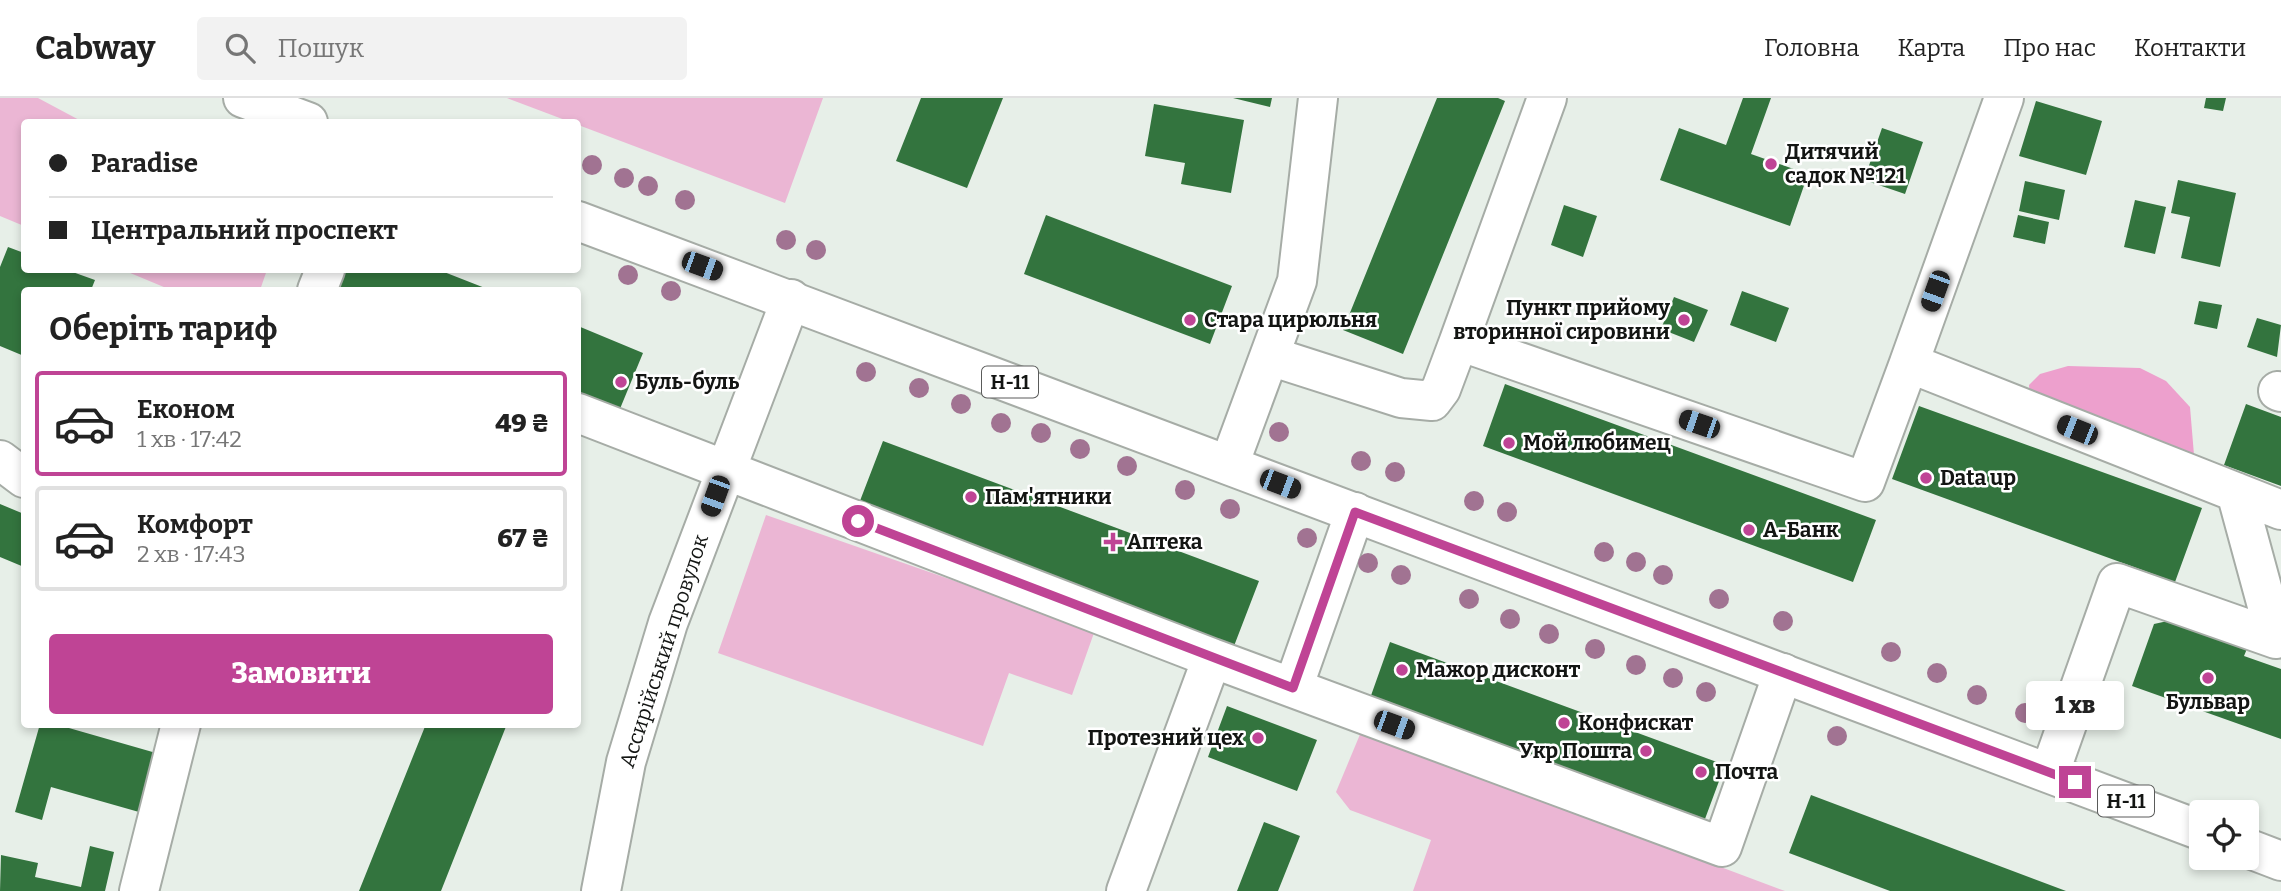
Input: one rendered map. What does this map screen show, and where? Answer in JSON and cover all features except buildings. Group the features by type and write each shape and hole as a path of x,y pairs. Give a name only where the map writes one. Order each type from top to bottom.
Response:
{"main road":[{"path":"243,98 300,119"},
{"path":"1229,465 1297,281 1318,98"},
{"path":"1270,356 1401,398 1432,401 1441,390 1547,98"},
{"path":"1459,341 1865,482 2004,98"},
{"name":"Н-11","path":"581,222 2189,826"},
{"name":"Ассирійський провулок","path":"601,891 626,762 668,623 791,299"},
{"path":"1909,363 2281,510"},
{"path":"581,414 1212,658 1722,847 1783,673"},
{"path":"0,460 21,476"},
{"path":"2050,772 2117,583 2276,639 2236,492"},
{"path":"1293,688 1355,512"},
{"path":"1126,891 1212,658"},
{"path":"139,891 180,728"},
{"path":"2259,853 2281,861"}],"shaded area":[{"path":"0,98 38,98 77,119 21,119 21,225 0,216"},
{"path":"507,98 823,98 785,203 581,126 581,119 563,119"},
{"path":"130,273 266,273 261,287 164,287"},
{"path":"2068,366 2140,368 2166,381 2190,407 2194,455 2183,463 2030,398 2029,385 2040,374"},
{"path":"766,515 1095,630 1072,695 1009,673 983,746 718,653"},
{"path":"1361,732 1785,891 1413,891 1431,840 1350,810 1336,792"}],"place":[{"name":"Дитячий садок №121","path":"1771,164"},
{"name":"Стара цирюльня","path":"1190,320"},
{"name":"Пункт прийому вторинної сировини","path":"1684,320"},
{"name":"Буль-буль","path":"621,382"},
{"name":"Мой любимец","path":"1509,443"},
{"name":"Data up","path":"1926,478"},
{"name":"Пам'ятники","path":"971,497"},
{"name":"А-Банк","path":"1749,530"},
{"name":"Аптека","path":"1113,542"},
{"name":"Мажор дисконт","path":"1402,670"},
{"name":"Бульвар","path":"2208,678"},
{"name":"Конфискат","path":"1564,723"},
{"name":"Протезний цех","path":"1258,738"},
{"name":"Укр Пошта","path":"1646,751"},
{"name":"Почта","path":"1701,772"}],"route":[{"path":"858,521 1293,688 1355,512 2075,782"}]}
